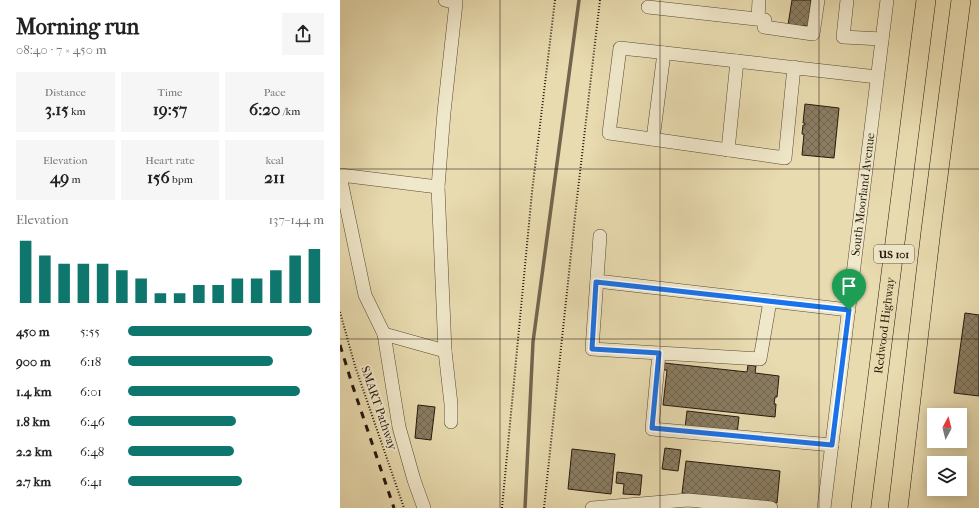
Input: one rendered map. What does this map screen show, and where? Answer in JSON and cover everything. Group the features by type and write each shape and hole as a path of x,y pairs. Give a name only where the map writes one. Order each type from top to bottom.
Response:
{"highway":[{"name":"Redwood Highway","path":"861,508 926,0"},
{"name":"US 101","path":"898,508 931,230 961,0"}],"street":[{"path":"445,0 456,3 444,112 438,187 444,351 451,404 451,422"},
{"path":"758,19 759,0"},
{"path":"648,7 765,20 764,27 813,34 818,0"},
{"path":"847,0 843,37 882,39"},
{"name":"South Moorland Avenue","path":"824,508 887,0"},
{"path":"794,67 785,158 609,133 620,48 794,67 877,77"},
{"path":"653,139 664,53"},
{"path":"728,150 737,61"},
{"path":"424,508 414,480 399,427 384,334 366,295 340,176 438,187"},
{"path":"600,236 592,349 760,359 770,302"},
{"path":"596,282 849,310"},
{"path":"384,334 444,351"},
{"path":"659,353 652,428 832,445"},
{"path":"592,508 689,504 771,508"}],"path":[{"path":"502,508 532,192 555,0"},
{"path":"544,508 575,215 600,0"},
{"name":"SMART Pathway","path":"340,312 355,366 404,508"}],"building":[{"path":"792,0 811,0 808,26 788,25"},
{"path":"805,104 839,108 834,158 802,155 804,134 802,134 803,125 805,125 805,123 803,123"},
{"path":"965,313 979,315 979,396 954,393"},
{"path":"664,363 747,372 748,365 756,366 755,373 779,376 777,397 775,397 774,404 776,404 775,417 663,405 667,370 663,370"},
{"path":"418,405 435,407 431,440 415,438"},
{"path":"687,411 739,417 737,434 685,428"},
{"path":"665,448 681,450 678,471 662,469"},
{"path":"572,449 615,454 611,494 568,489"},
{"path":"686,461 780,471 777,503 682,493"},
{"path":"617,472 642,475 640,495 623,494 624,484 616,483"}],"waterway":[{"path":"525,508 533,342 579,0"}],"railway":[{"path":"340,345 394,508"}],"route":[{"path":"596,282 849,310 832,445 652,428 659,353 592,349 596,282"}]}
